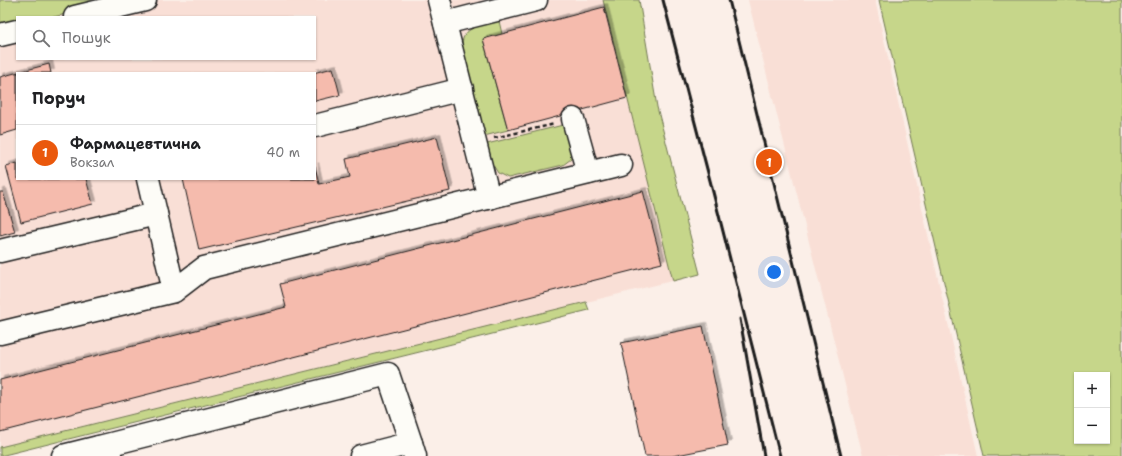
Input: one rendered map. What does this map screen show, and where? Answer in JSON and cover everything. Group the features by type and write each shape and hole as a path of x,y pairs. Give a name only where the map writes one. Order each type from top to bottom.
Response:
{"lane":[{"path":"79,16 145,0"},
{"path":"439,0 489,198"},
{"path":"445,23 532,0"},
{"path":"0,35 16,31"},
{"path":"316,126 462,89"},
{"path":"573,119 588,173"},
{"path":"0,333 174,291 204,268 621,165"},
{"path":"148,180 174,291"},
{"path":"0,251 156,214"},
{"path":"63,456 105,451 388,374 413,449 361,456"}],"path":[{"path":"475,142 573,119"}],"shaded area":[{"path":"0,0 639,0 657,107 700,274 0,447"},
{"path":"748,0 875,0 978,456 863,456"}],"green space":[{"path":"0,0 123,0 58,16 16,16 16,26 0,30"},
{"path":"603,0 639,0 657,107 700,274 673,281"},
{"path":"879,0 1122,0 1122,456 984,456"},
{"path":"499,21 502,34 483,39 508,130 484,136 462,48 462,42 465,34 473,28"},
{"path":"567,124 574,150 571,159 563,165 508,178 498,173 491,162 487,144"},
{"path":"586,302 589,310 0,456 0,447"}],"building":[{"path":"604,7 627,98 508,130 483,39"},
{"path":"49,64 51,72 19,72"},
{"path":"333,68 340,95 316,101 316,72"},
{"path":"16,73 16,130 0,135 0,77"},
{"path":"437,137 450,191 199,250 183,180 316,180 316,170 319,184 350,177 346,159"},
{"path":"16,163 16,180 86,180 93,204 21,222 6,166"},
{"path":"643,191 662,263 0,432 0,380 286,307 280,284"},
{"path":"0,192 3,192 15,232 0,236"},
{"path":"703,326 728,445 672,456 645,456 621,343"}],"railway":[{"path":"663,0 780,456"},
{"path":"729,0 841,456"},
{"path":"740,319 764,456"}],"place":[{"name":"Фармацевтична","path":"769,162"}]}
